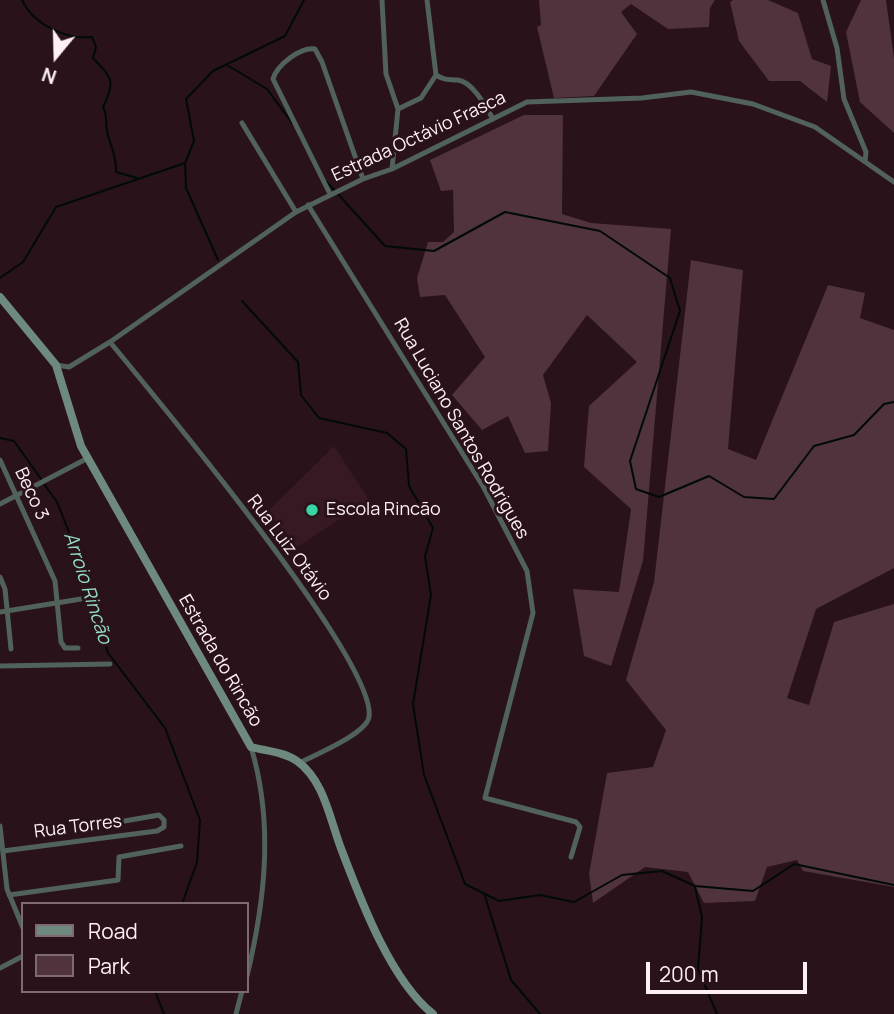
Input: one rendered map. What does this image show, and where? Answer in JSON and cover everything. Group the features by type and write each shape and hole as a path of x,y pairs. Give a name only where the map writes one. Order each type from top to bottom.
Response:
{"street":[{"path":"382,0 386,74 398,108 392,169"},
{"path":"398,108 421,98 436,75 427,0"},
{"path":"823,0 837,48 844,99 866,152 865,162"},
{"path":"330,194 272,79 281,65 306,49 315,49 322,62 363,179"},
{"path":"436,75 446,81 458,80 468,84 492,119"},
{"name":"Estrada Octávio Frasca","path":"69,367 110,342 308,205 363,179 392,169 527,102 642,98 691,92 752,104 815,127 894,182"},
{"path":"242,123 296,212"},
{"name":"Rua Luciano Santos Rodrigues","path":"308,205 484,488 527,571 533,612 485,798 576,822 580,827 571,857"},
{"name":"Estrada do Rincão","path":"0,296 56,365 63,383 68,411 88,458 251,747 282,754 299,763"},
{"name":"Rua Luiz Otávio","path":"110,342 293,574 328,624 368,700 369,715 363,727 299,763"},
{"path":"56,365 69,367 63,383"},
{"path":"0,504 88,458"},
{"name":"Beco 3","path":"0,460 55,581 62,645 78,649"},
{"path":"0,577 5,589 4,611 11,649"},
{"path":"4,611 82,599"},
{"path":"0,666 110,664"},
{"path":"248,971 266,873 264,810 251,747"},
{"path":"299,763 322,793 342,852 400,980 433,1014"},
{"name":"Rua Torres","path":"3,851 157,831 164,827 159,815 113,823"},
{"path":"0,826 9,895 21,923"},
{"path":"9,895 118,880 119,857 181,846"},
{"path":"0,968 21,957"},
{"path":"236,1014 241,993"}],"shaded area":[{"name":"Escola Rincão","path":"334,446 369,500 285,555 259,520"}],"green space":[{"path":"539,0 715,0 710,8 709,27 668,29 631,4 621,12 637,34 594,96 554,98 537,27 541,25"},
{"path":"768,0 798,13 812,59 831,66 827,102 800,81 769,81 739,41 730,2"},
{"path":"861,0 886,0 894,58 894,133 860,102 846,32"},
{"path":"524,115 563,115 562,214 591,223 671,229 643,561 611,666 584,656 573,589 619,592 631,509 584,467 589,406 637,362 587,315 543,375 551,403 548,451 525,453 508,416 482,430 452,395 485,357 445,295 420,297 417,278 428,242 443,242 454,232 453,190 441,191 430,160"},
{"path":"691,260 743,270 728,449 756,460 828,285 865,293 860,318 894,330 894,568 816,609 787,698 809,705 834,622 894,604 894,887 803,871 797,860 767,867 755,901 704,903 688,872 645,867 593,903 589,874 607,773 653,767 666,730 626,680 654,582"}],"waterway":[{"path":"22,0 27,9 51,29 72,36 92,37 96,47 93,58 108,75 111,85 103,107 116,172 137,178"},
{"name":"Arroio Rincão","path":"0,278 23,262 56,207 185,163 194,141 186,99 213,71 285,36 304,0"},
{"path":"227,65 267,89 292,123"},
{"path":"185,163 186,188 218,260"},
{"path":"327,182 385,246 434,251 505,212 600,231 670,278 680,311 630,461 636,489 659,497 709,476 744,497 774,499 814,446 854,435 884,404 894,402"},
{"path":"242,301 298,362 301,395 319,418 387,433 406,449 409,486 433,528 425,556 431,595 413,704 424,775 465,884 499,901 540,895 574,902 622,875 662,871 695,886 753,891 794,864 894,885"},
{"name":"Arroio Rincão","path":"0,438 14,441 41,479"},
{"name":"Arroio Rincão","path":"44,484 57,502 82,565 108,653 165,728 200,820 197,862 183,902"},
{"path":"695,887 702,917 698,969 717,1014"},
{"path":"484,893 511,980 540,1014"},
{"name":"Arroio Rincão","path":"156,993 164,1014"}],"place":[{"name":"Escola Rincão","path":"312,510"}]}
